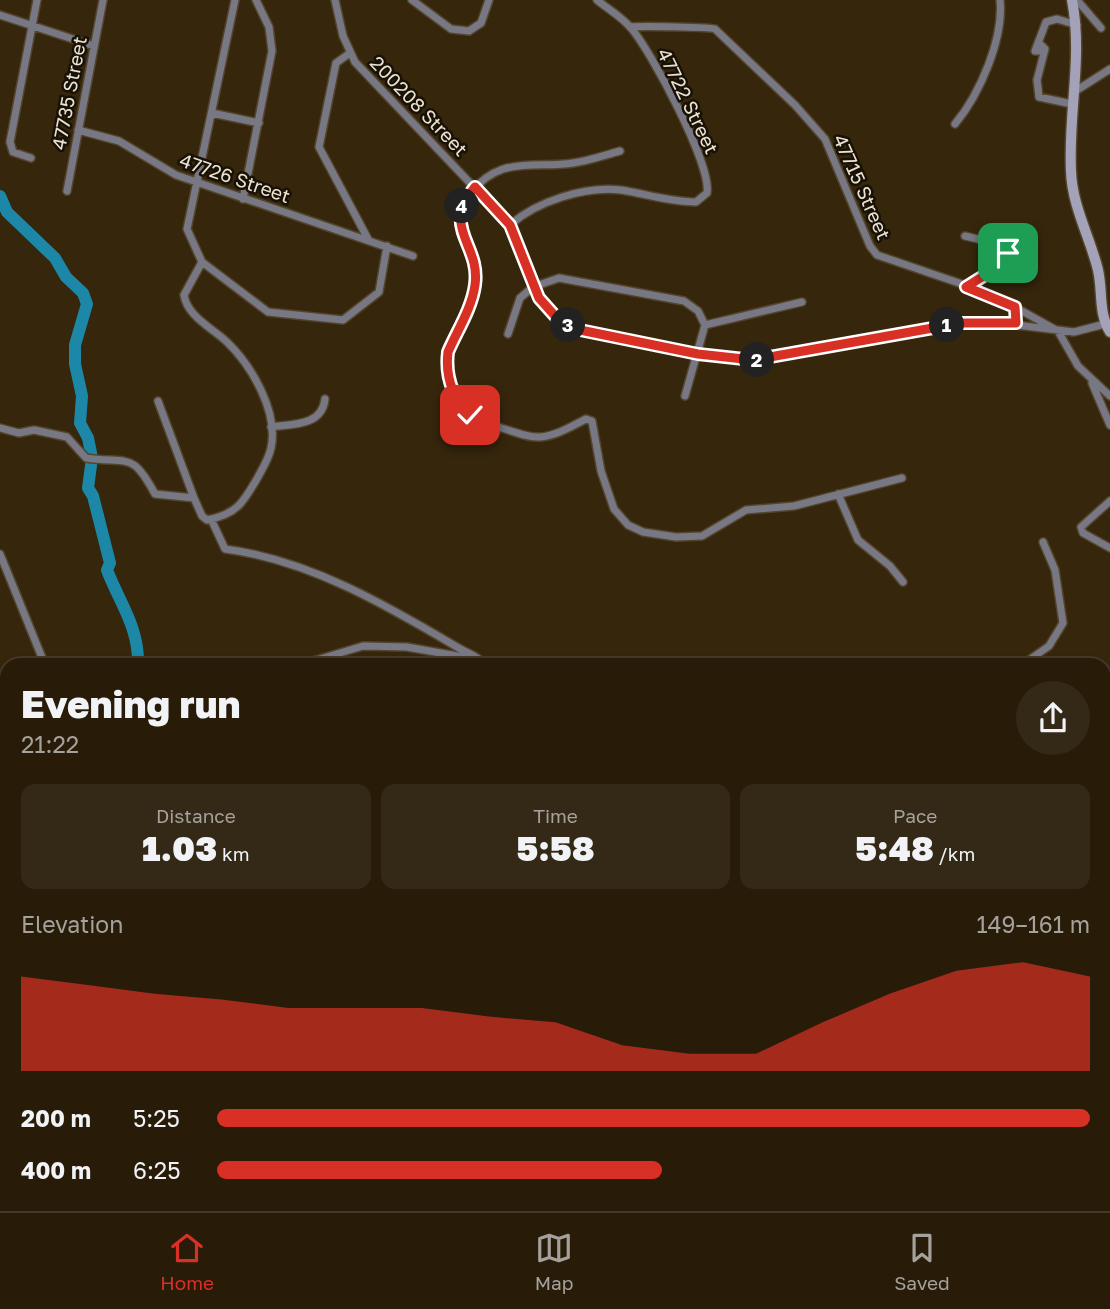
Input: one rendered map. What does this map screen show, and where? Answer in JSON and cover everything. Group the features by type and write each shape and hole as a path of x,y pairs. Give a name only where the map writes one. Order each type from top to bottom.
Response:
{"street":[{"path":"32,159 13,152 10,142 37,0"},
{"name":"47735 Street","path":"68,191 103,0"},
{"path":"235,0 188,224 188,236 202,262 263,310 278,314 346,319 373,299 381,287 387,246"},
{"path":"243,199 272,51 270,27 256,0"},
{"name":"200208 Street","path":"335,0 350,53 369,79 510,225 533,287 547,309 567,325 698,354 735,359 772,359 888,334 961,323 1016,323 1074,332 1108,328"},
{"path":"412,0 451,29 469,31 481,23 488,0"},
{"name":"47722 Street","path":"510,225 538,206 597,191 619,190 687,202 704,199 708,187 699,154 660,72 630,27 597,0"},
{"path":"956,124 990,63 1003,20 1000,0"},
{"path":"1075,0 1078,47 1072,104 1072,182 1098,272 1100,306 1108,328"},
{"path":"1075,0 1101,28"},
{"path":"0,16 94,46"},
{"path":"1072,104 1043,100 1040,97 1037,80 1045,49 1041,45 1040,51 1035,51 1046,22 1057,19 1077,25"},
{"name":"47715 Street","path":"630,27 672,29 707,26 715,29 795,105 825,139 870,246 877,255 1015,307 1058,331"},
{"path":"350,53 337,63 319,147 369,239"},
{"path":"1074,92 1110,69"},
{"path":"212,113 259,123"},
{"name":"47726 Street","path":"78,130 119,141 165,170 198,183 413,256"},
{"path":"620,151 572,163 509,168 496,172 475,187 465,200 459,214 475,280 464,319 448,352 447,363 449,384 463,408 492,425 531,437 549,436 586,419 592,421 601,471 614,509 628,525 643,532 676,537 702,536 747,510 794,506 902,478"},
{"path":"965,236 1003,245 1008,253 993,270 966,287"},
{"path":"202,262 185,291 186,304 228,343 247,367 266,405 271,427 271,448 253,485 232,513 213,522"},
{"path":"508,334 520,298 533,287 563,278 684,301 698,311 705,325 685,396"},
{"path":"705,325 802,302"},
{"path":"1015,307 1016,323"},
{"path":"1058,331 1068,352 1092,383 1110,425"},
{"path":"1092,383 1110,396"},
{"path":"271,427 313,420 324,409 325,399"},
{"path":"158,401 202,516 213,522 225,549 270,559 360,594 429,628 477,658"},
{"path":"0,428 19,433 34,430 67,437 86,458 133,463 144,471 154,492 159,496 194,498"},
{"path":"838,494 858,540 890,566 904,582"},
{"path":"1110,501 1081,527 1083,533 1110,548"},
{"path":"1032,658 1049,646 1063,623 1055,570 1043,541"},
{"path":"0,554 42,658"},
{"path":"323,658 363,646 407,647 469,658"}],"waterway":[{"path":"0,196 7,212 55,258 66,277 83,293 87,304 75,345 75,364 82,396 80,423 88,438 92,458 88,488 93,496 110,563 107,570 132,627 138,658"}],"route":[{"path":"470,415 456,399 449,384 447,363 448,352 464,319 475,287 474,269 459,214 475,187 510,225 539,298 547,309 567,325 698,354 735,359 772,359 888,334 961,323 1016,323 1015,307 966,287 993,270 1008,253"}]}
